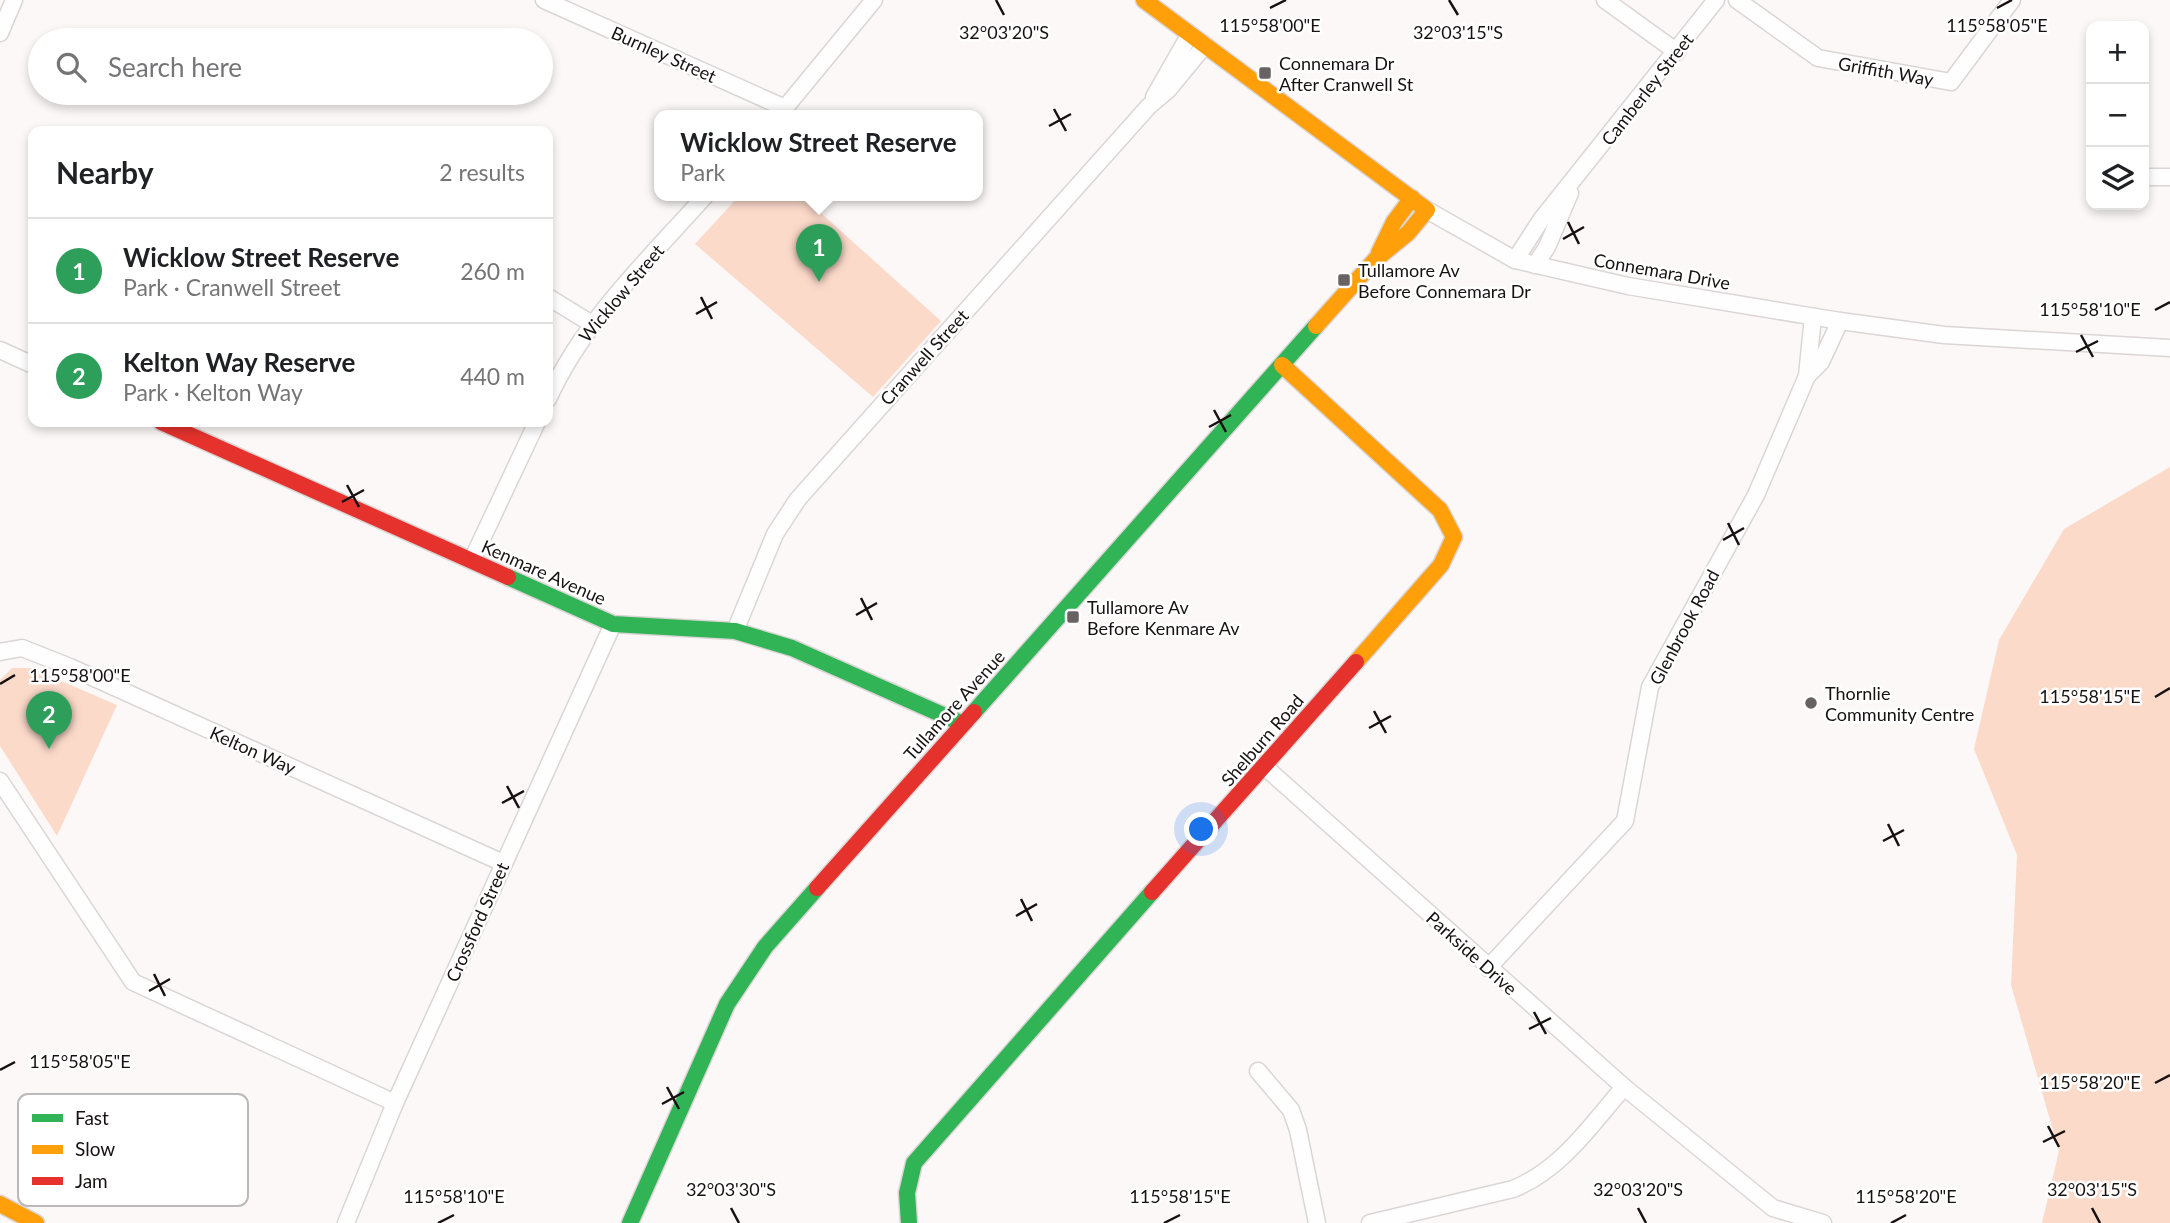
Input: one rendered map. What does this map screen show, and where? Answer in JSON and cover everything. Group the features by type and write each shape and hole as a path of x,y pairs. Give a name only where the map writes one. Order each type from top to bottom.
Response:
{"street":[{"path":"0,33 14,0"},
{"name":"Burnley Street","path":"544,0 778,110"},
{"path":"784,110 874,0"},
{"name":"Connemara Drive","path":"1144,0 1427,210 1515,260 1628,286 1813,317 1944,335 2170,348"},
{"path":"1605,0 1678,52"},
{"name":"Camberley Street","path":"1515,260 1541,220 1678,52 1716,0"},
{"name":"Griffith Way","path":"1737,0 1818,58 1951,82 2012,0"},
{"name":"Cranwell Street","path":"1149,106 1190,34"},
{"name":"Cranwell Street","path":"735,631 775,534 798,499 1149,106 1175,83 1205,45"},
{"path":"2150,177 2170,177"},
{"name":"Camberley Street","path":"1535,265 1547,247 1576,178"},
{"name":"Tullamore Avenue","path":"1376,259 1394,222 1412,198"},
{"name":"Wicklow Street","path":"553,388 593,324 701,201"},
{"name":"Tullamore Avenue","path":"630,1223 727,1004 744,976 786,922 1376,259 1409,233 1427,210"},
{"path":"553,300 593,324"},
{"name":"Glenbrook Road","path":"1488,968 1625,821 1650,687 1756,495 1807,376 1813,317"},
{"name":"Glenbrook Road","path":"1807,376 1821,362 1840,321"},
{"path":"0,350 28,363"},
{"name":"Shelburn Road","path":"909,1223 905,1203 907,1181 914,1163 1441,565 1454,537 1440,510 1282,365"},
{"name":"Kenmare Avenue","path":"172,427 613,624 735,631 792,648 963,724"},
{"path":"472,560 535,427"},
{"name":"Crossford Street","path":"346,1223 395,1103 613,624"},
{"name":"Kelton Way","path":"0,652 22,648 69,667 503,863"},
{"name":"Parkside Drive","path":"1265,767 1624,1087 1773,1208 1823,1223"},
{"path":"0,781 133,982 395,1103"},
{"path":"1258,1070 1291,1110 1298,1130 1317,1223"},
{"path":"1370,1223 1513,1189 1534,1181 1550,1171 1624,1087"},
{"path":"0,1204 36,1223"}],"shaded area":[{"path":"734,201 808,201 941,321 873,397 695,244"},
{"path":"2170,467 2170,1223 2042,1223 2059,1151 2011,985 2017,855 1974,749 1999,640 2064,529"},
{"path":"12,668 31,668 117,705 57,836 0,746 0,680"}],"traffic: fast":[{"path":"974,712 1316,326"},
{"path":"508,577 613,624 735,631 792,648 963,724"},
{"path":"630,1223 727,1004 765,947 817,888"},
{"path":"909,1223 907,1193 914,1163 1152,892"}],"traffic: slow":[{"path":"1144,0 1427,210 1408,233 1376,259 1316,326"},
{"path":"1379,253 1394,222 1412,198"},
{"path":"1282,365 1440,510 1454,537 1441,565 1356,662"},
{"path":"0,1204 36,1223"}],"traffic: jam":[{"path":"172,427 508,577"},
{"path":"1152,892 1356,662"},
{"path":"817,888 974,712"}],"place":[{"name":"Connemara Dr After Cranwell St","path":"1265,73"},
{"name":"Tullamore Av Before Connemara Dr","path":"1344,280"},
{"name":"Wicklow Street Reserve","path":"819,282"},
{"name":"Tullamore Av Before Kenmare Av","path":"1073,617"},
{"name":"Thornlie Community Centre","path":"1811,703"},
{"name":"Kelton Way Reserve","path":"49,749"}]}
